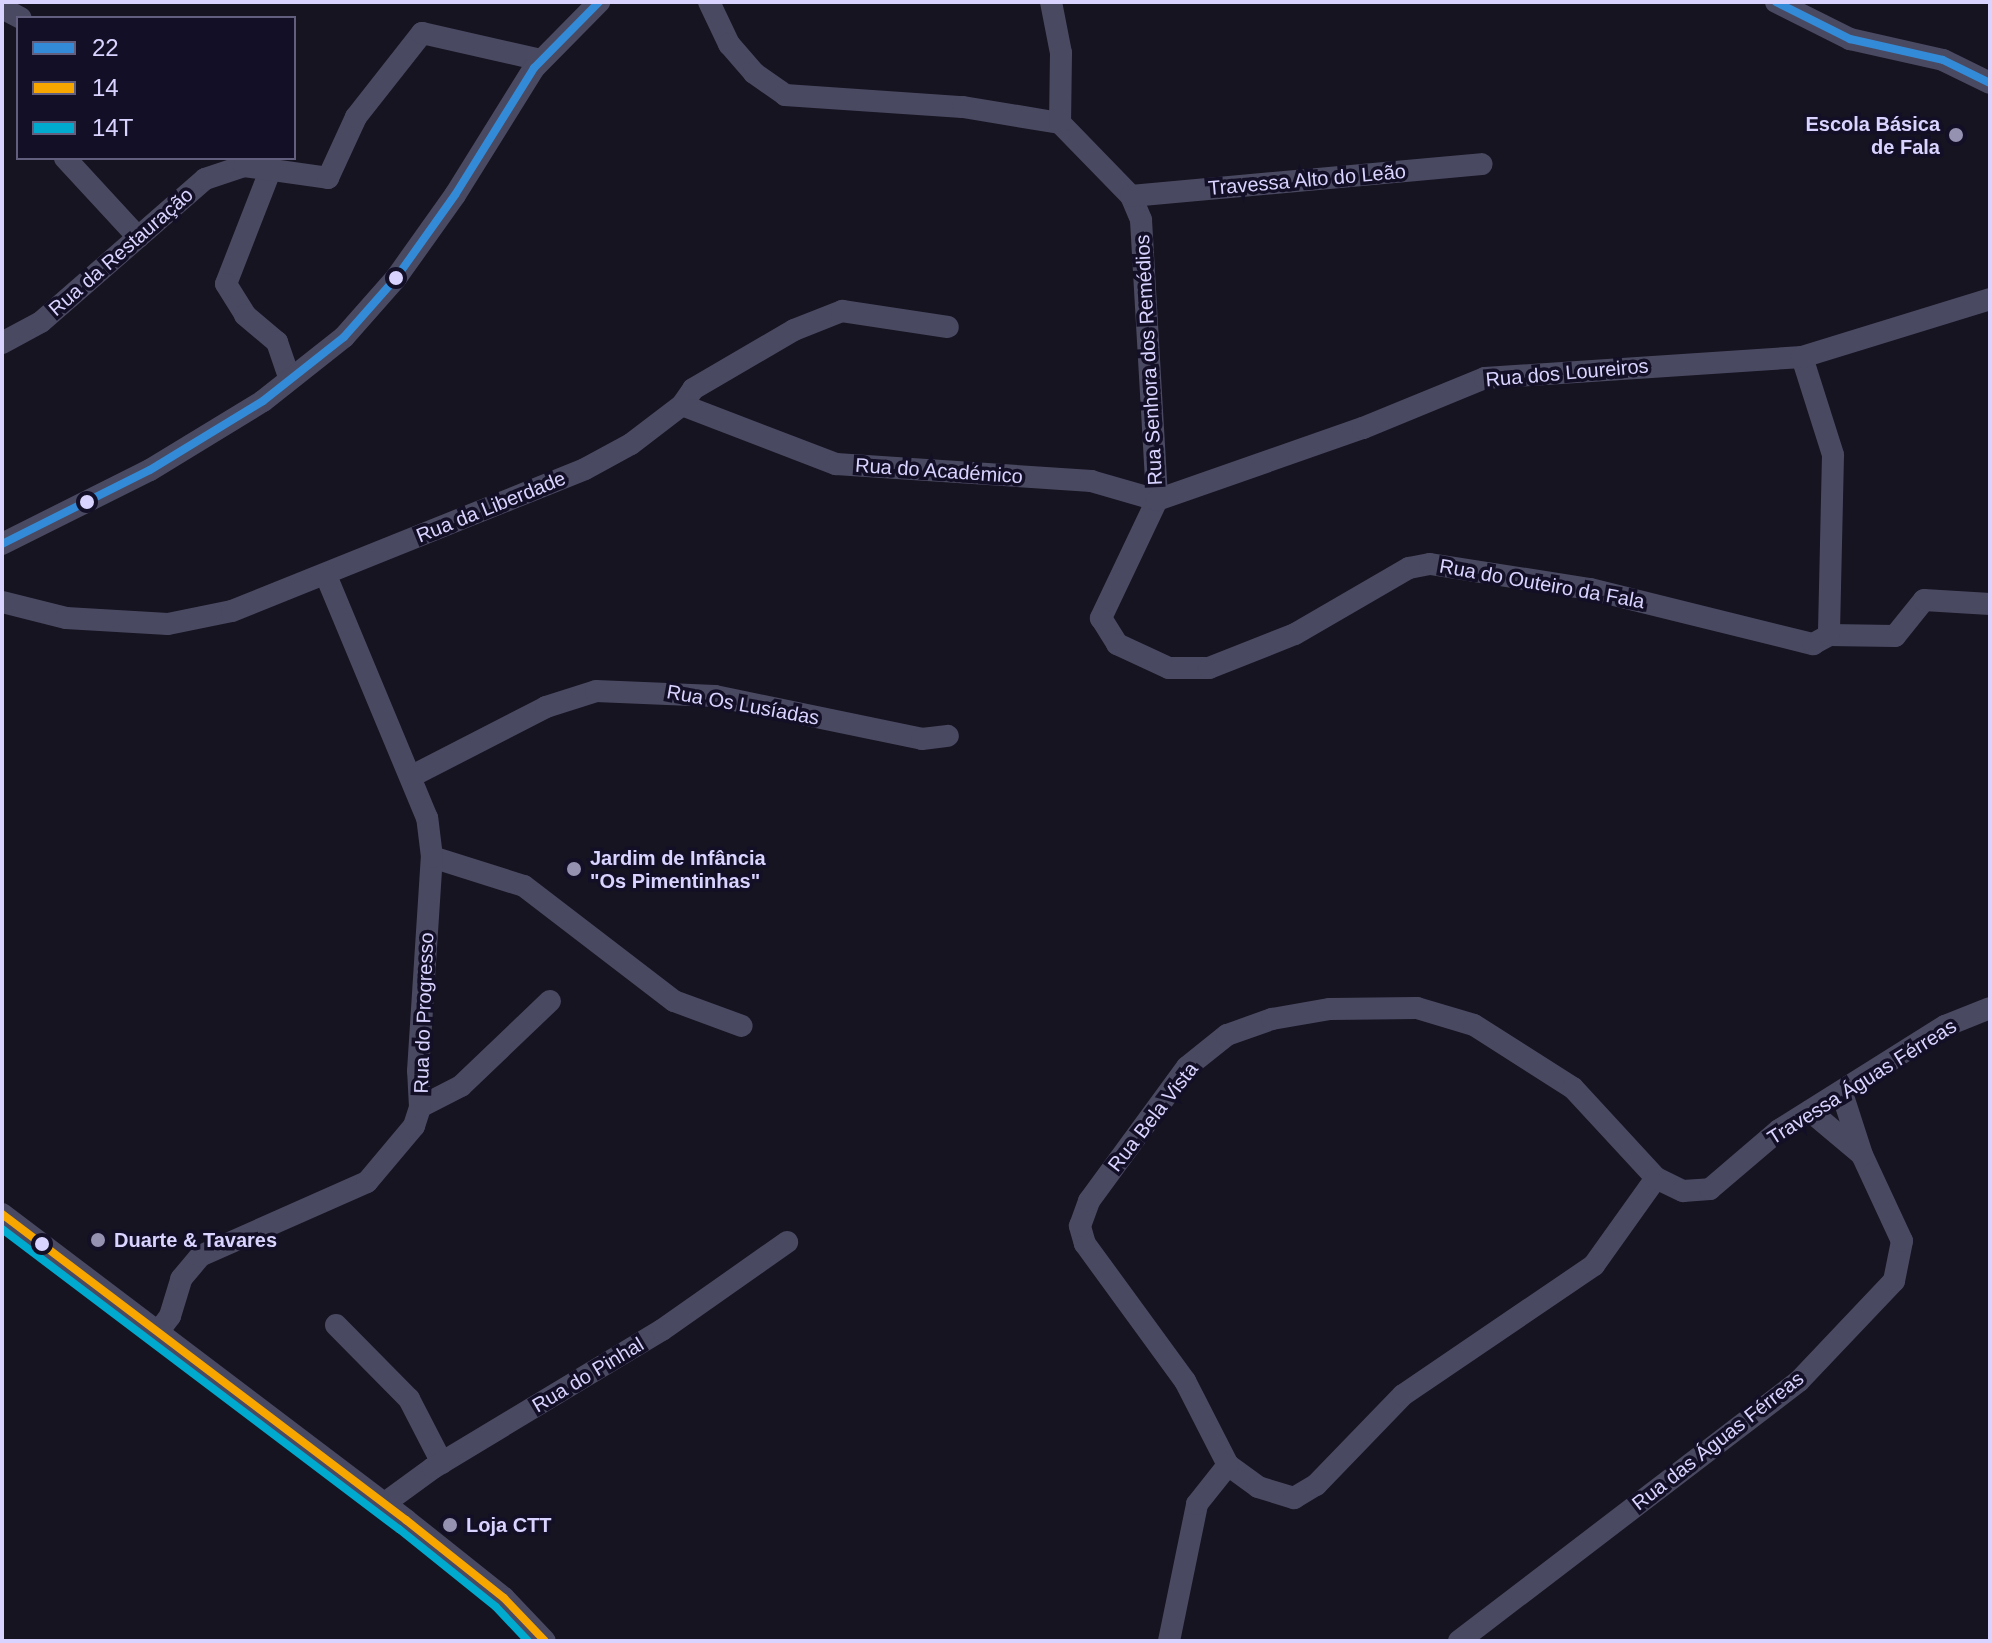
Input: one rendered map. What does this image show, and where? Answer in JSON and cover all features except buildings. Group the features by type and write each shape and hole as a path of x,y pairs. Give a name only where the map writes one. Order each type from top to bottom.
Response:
{"street":[{"path":"2,544 150,470 290,379 344,337 396,278 541,60 599,2"},
{"path":"709,2 729,44 754,73 785,95 963,107 1060,123 1061,53 1051,2"},
{"path":"1776,2 1850,39 1943,60 1990,83"},
{"name":"Rua da Restauração","path":"2,343 41,322 205,179 258,165 328,178 356,117 422,33 541,60"},
{"name":"Rua Senhora dos Remédios","path":"1060,123 1131,196 1141,220 1157,500"},
{"path":"67,160 138,237"},
{"name":"Travessa Alto do Leão","path":"1131,196 1482,164"},
{"path":"258,165 226,284 245,315 277,342 290,379"},
{"name":"Rua dos Loureiros","path":"1157,500 1349,434 1485,378 1802,357 1990,299"},
{"name":"Rua da Liberdade","path":"2,602 66,618 168,624 232,611 585,469 631,444 682,405 693,389 794,330 842,311 948,327"},
{"path":"1802,357 1833,455 1829,635"},
{"name":"Rua do Académico","path":"682,405 836,464 1091,481 1157,500"},
{"name":"Rua do Outeiro da Fala","path":"1157,500 1101,618 1117,644 1169,668 1209,668 1295,634 1409,568 1430,564 1590,589 1813,644 1829,635 1895,636 1924,600 1990,604"},
{"name":"Rua do Progresso","path":"158,1332 170,1316 181,1279 200,1256 367,1182 414,1126 420,1107 418,1071 432,857 427,818 326,575"},
{"name":"Rua Os Lusíadas","path":"412,776 546,707 596,691 653,689 715,696 922,739 948,736"},
{"path":"432,857 524,886 674,1001 742,1026"},
{"path":"420,1107 461,1086 550,1001"},
{"name":"Rua Bela Vista","path":"1228,1465 1185,1381 1085,1244 1080,1226 1089,1201 1187,1067 1227,1035 1272,1019 1330,1009 1417,1008 1474,1025 1573,1088 1656,1178"},
{"name":"Travessa Águas Férreas","path":"1656,1178 1683,1191 1710,1189 1810,1111 1945,1026 1990,1008"},
{"name":"Rua das Águas Férreas","path":"1459,1641 1799,1381 1894,1281 1902,1241 1862,1155 1842,1093"},
{"name":"Rua das Águas Férreas","path":"1810,1111 1862,1155"},
{"path":"1169,1641 1197,1504 1228,1465 1258,1487 1294,1498 1316,1485 1403,1395 1594,1265 1656,1178"},
{"path":"2,1214 385,1503 504,1598 545,1641"},
{"name":"Rua do Pinhal","path":"385,1503 442,1463 662,1330 787,1242"},
{"path":"336,1325 409,1399 442,1463"}],"transit line":[{"name":"22","path":"2,544 150,470 263,401 344,337 396,278 455,195 534,68 599,2"},
{"name":"22","path":"1776,2 1850,39 1943,60 1990,83"},
{"name":"14","path":"2,1214 406,1520 504,1598 545,1641"},
{"name":"14T","path":"2,1229 399,1529 496,1607 528,1641"}],"place":[{"name":"Escola Básica de Fala","path":"1956,135"},
{"name":"Jardim de Infância \"Os Pimentinhas\"","path":"574,869"},
{"name":"Duarte & Tavares","path":"98,1240"},
{"name":"Loja CTT","path":"450,1525"}]}
